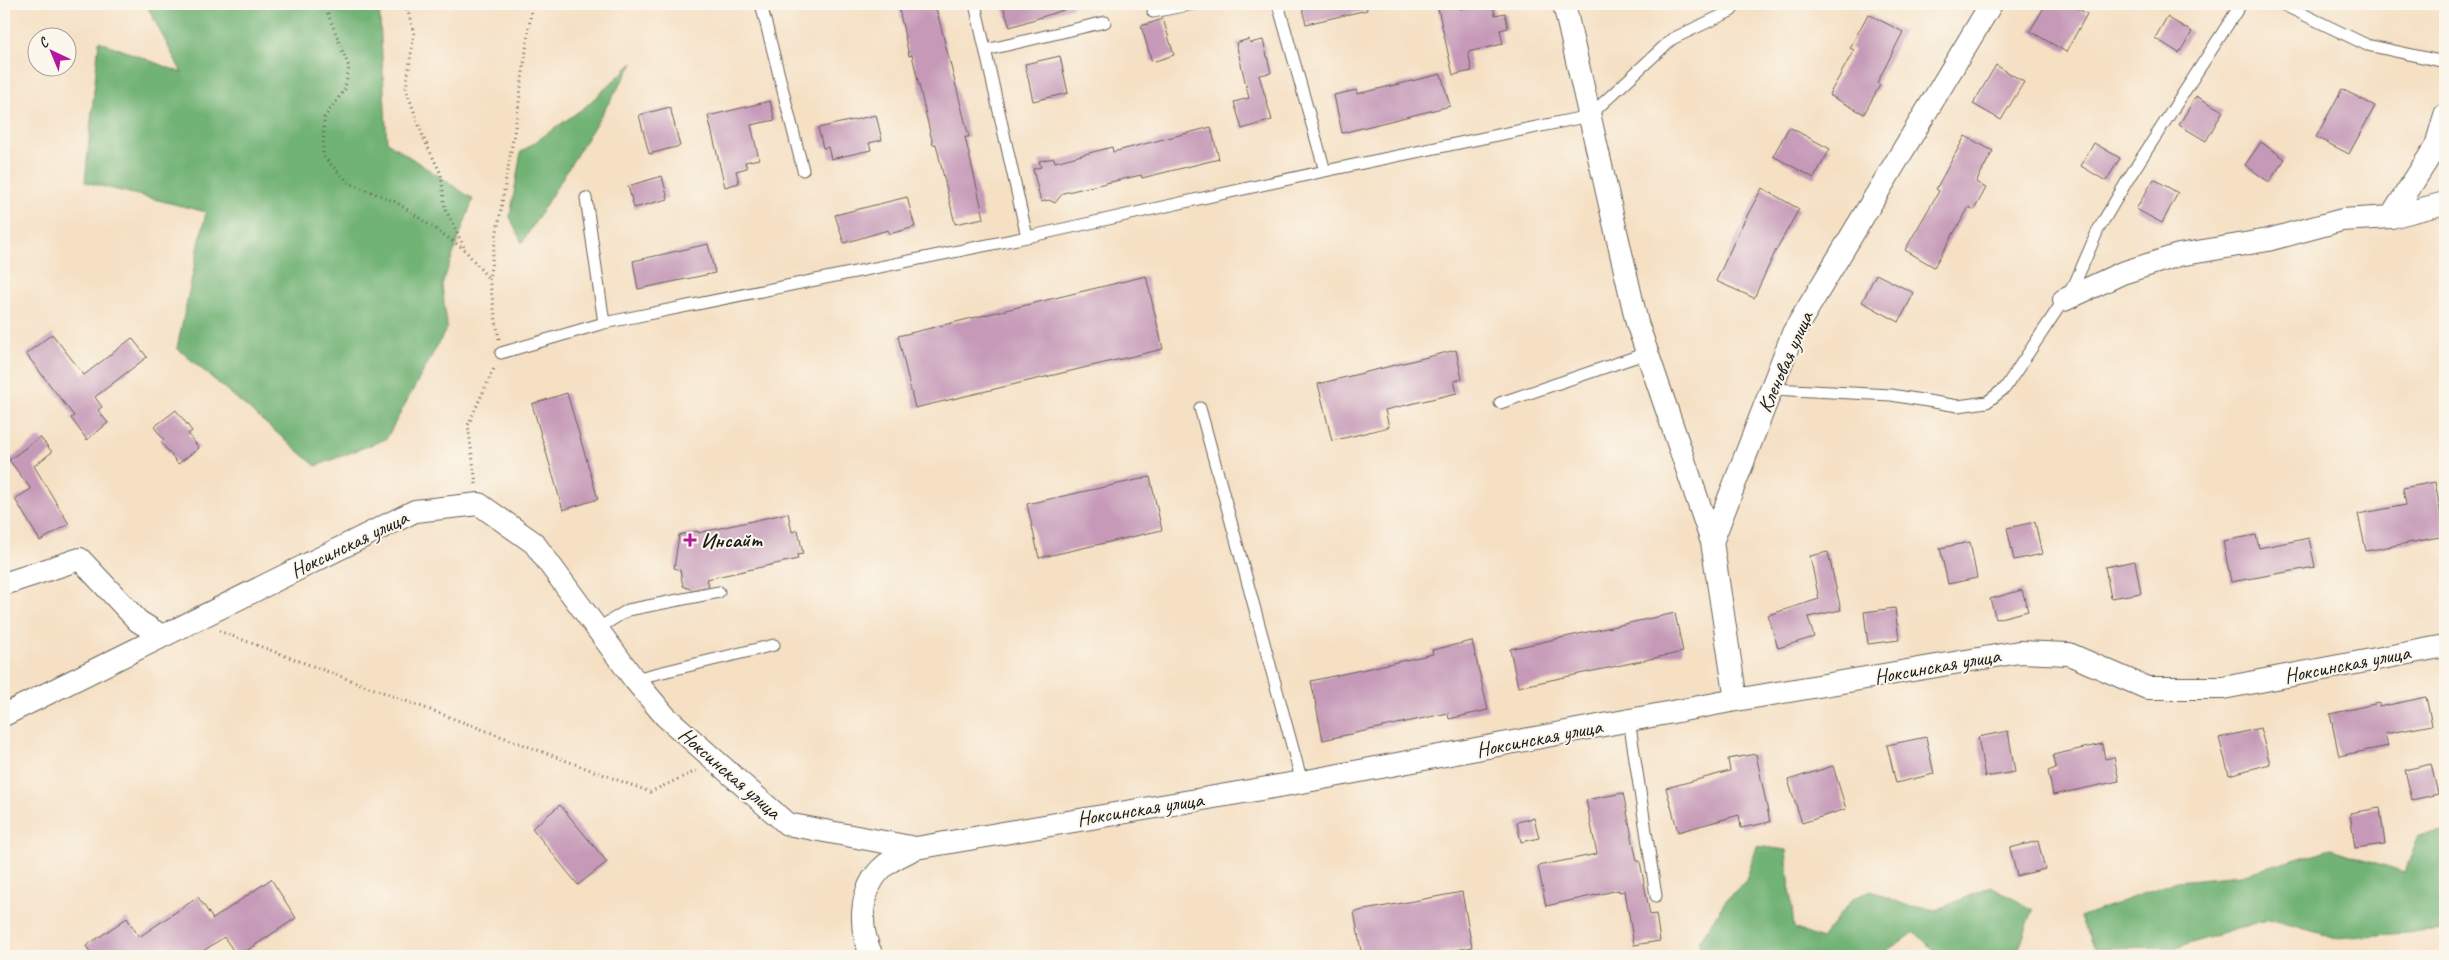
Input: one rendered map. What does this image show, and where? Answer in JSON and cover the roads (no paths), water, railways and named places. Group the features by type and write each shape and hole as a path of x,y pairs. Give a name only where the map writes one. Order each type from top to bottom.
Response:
{"street":[{"path":"1564,4 1637,323 1712,542 1736,700"},
{"name":"Кленовая улица","path":"1712,542 1793,334 1991,4"},
{"path":"2391,217 2436,146 2445,115"},
{"path":"2064,300 2122,274 2179,255 2268,240 2342,220 2391,217 2445,203"},
{"name":"Ноксинская улица","path":"4,715 415,510 479,504 534,543 634,679 665,716 787,824 916,848 1302,782 1736,700 2019,652 2069,654 2147,688 2223,688 2445,648"},
{"path":"4,584 80,559 138,621 162,636"},
{"path":"872,956 863,931 864,903 873,880 890,861 916,848"}],"lane":[{"path":"761,4 803,170"},
{"path":"975,4 1027,237"},
{"path":"1153,12 1193,4"},
{"path":"1278,4 1325,170"},
{"path":"501,353 604,324 1027,237 1325,170 1589,116 1672,39 1730,11 1735,4"},
{"path":"1772,390 1891,395 1958,406 1987,402 2005,388 2075,283 2098,230 2130,176 2241,4"},
{"path":"2282,4 2367,45 2445,62"},
{"path":"986,50 1105,22"},
{"path":"586,198 604,324"},
{"path":"1500,404 1647,354"},
{"path":"1200,408 1302,782"},
{"path":"597,629 628,610 719,592"},
{"path":"634,679 774,645"},
{"path":"1629,720 1656,896"}],"place":[{"name":"Инсайт","path":"690,540"}]}
